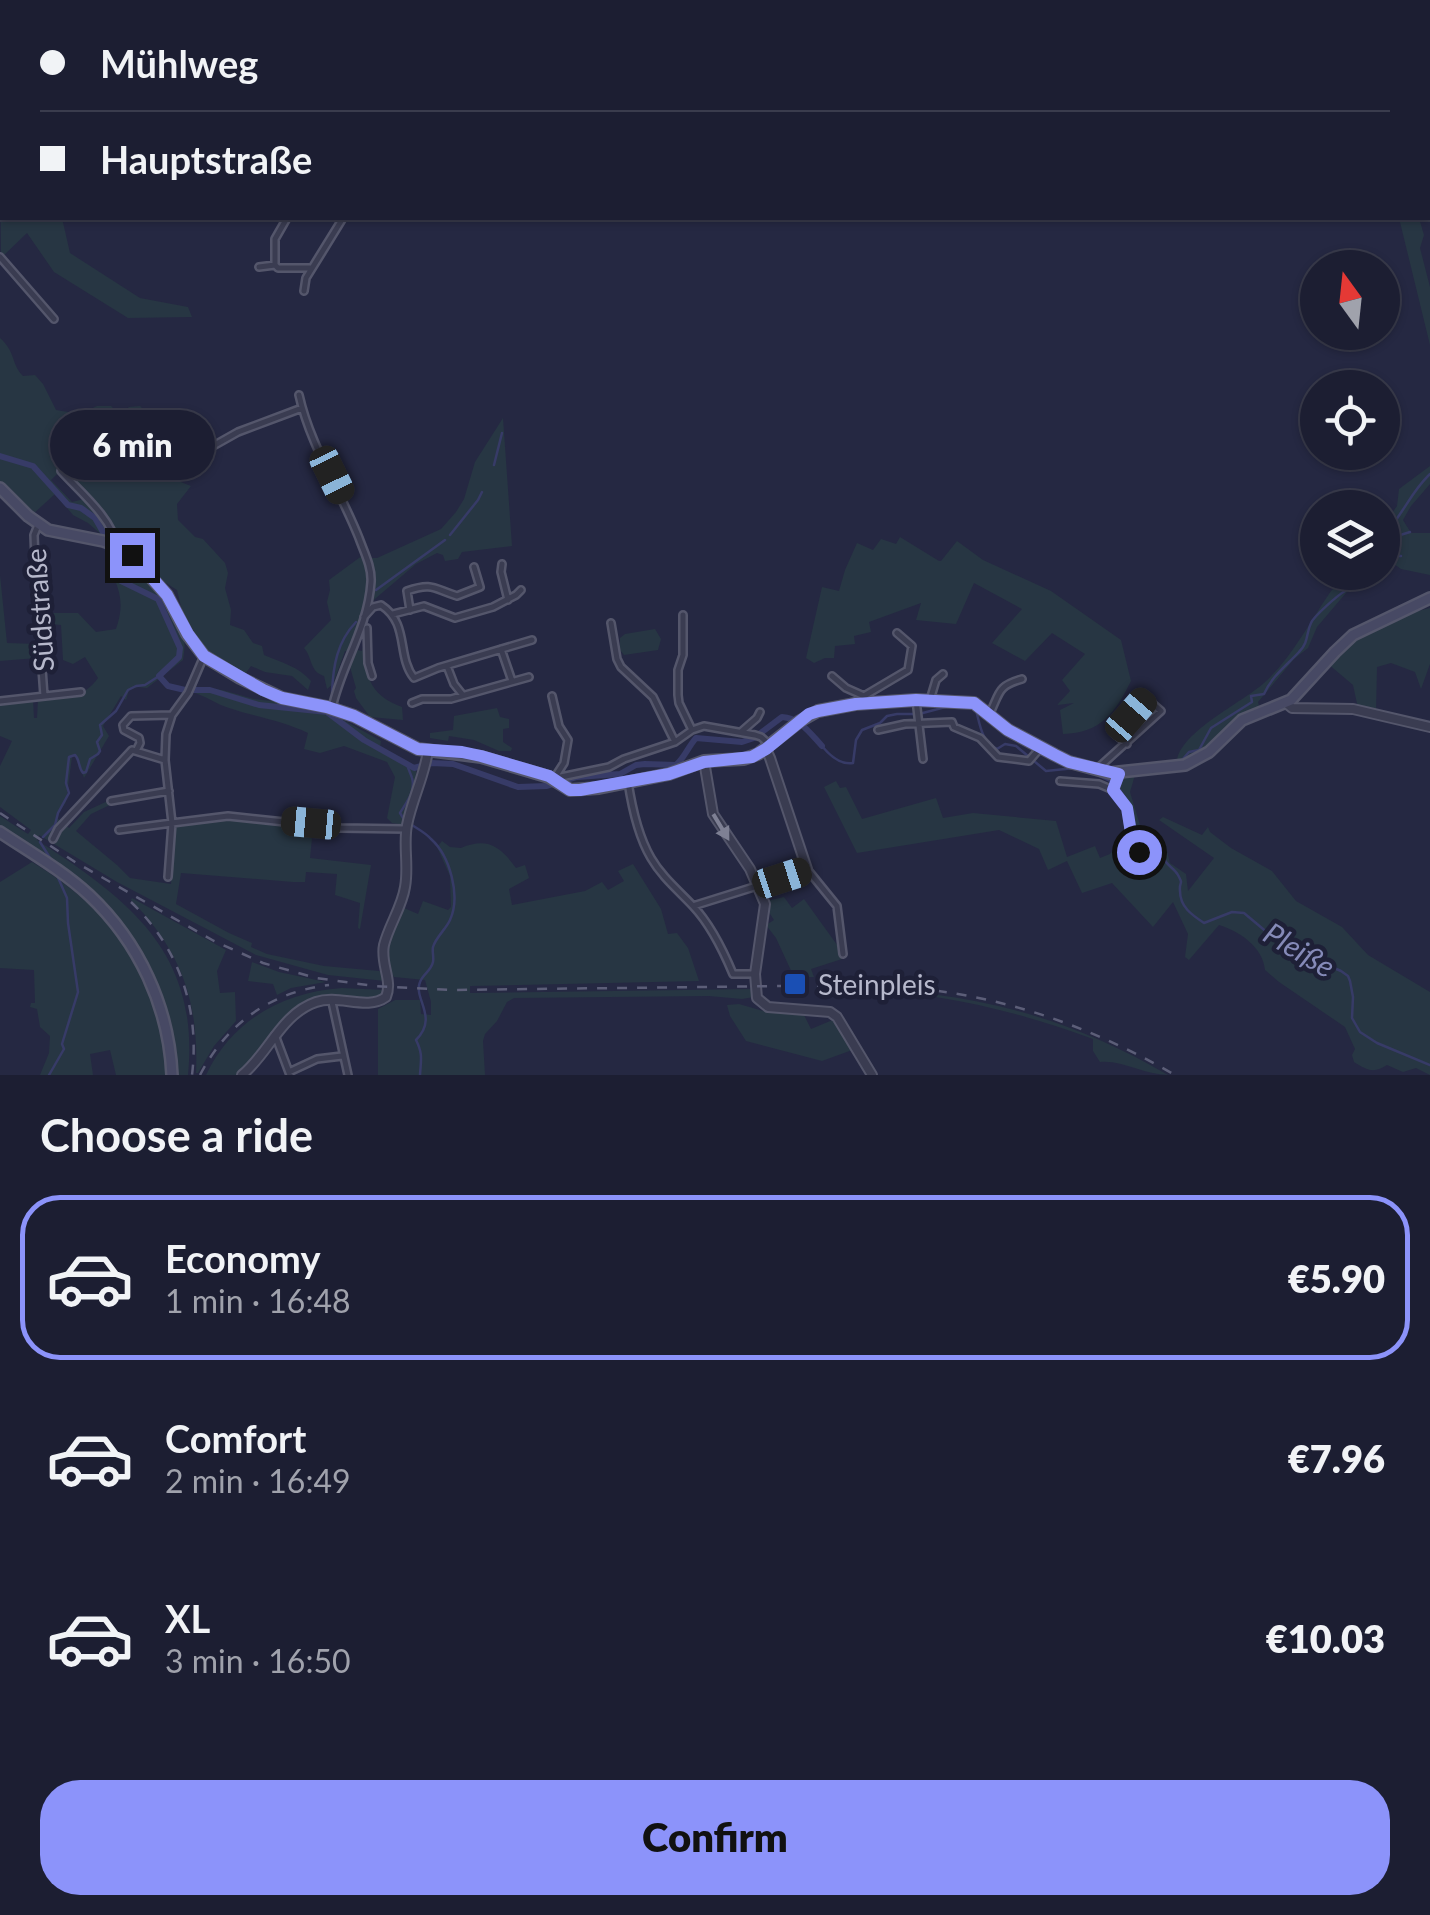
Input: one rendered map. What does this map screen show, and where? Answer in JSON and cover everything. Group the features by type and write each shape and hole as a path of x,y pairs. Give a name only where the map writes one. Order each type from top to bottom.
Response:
{"main road":[{"path":"0,488 38,525 110,543 132,555 167,595 204,656 263,690 354,716 428,755 466,753 570,790 679,772 704,762 744,759 768,749 809,714 865,700 969,701 1034,754 1118,776 1178,766 1209,752 1246,717 1296,696 1353,635 1430,598"},
{"path":"4,835 89,895 122,933 150,982 167,1035 172,1075"}],"street":[{"path":"275,265 276,239 286,220"},
{"path":"304,291 306,278 342,220"},
{"path":"0,257 54,319"},
{"path":"259,267 312,268"},
{"path":"299,394 310,435 344,502 369,564 370,589 362,620 372,676"},
{"path":"158,478 238,432 302,408"},
{"path":"61,471 98,510 115,536 110,543"},
{"name":"Südstraße","path":"38,525 34,535 44,696"},
{"path":"502,564 500,572 508,600"},
{"path":"410,610 408,591 422,586 434,586 458,596 480,587 474,567"},
{"path":"393,614 424,606 455,618 508,600 522,590"},
{"path":"362,620 377,605 393,614 410,674 418,678 532,640"},
{"path":"683,616 678,695 692,730"},
{"path":"611,623 621,667 654,696 675,742"},
{"path":"332,708 338,683 365,629"},
{"path":"832,676 865,700 908,670 912,646 897,633"},
{"path":"500,649 512,682"},
{"path":"168,877 172,822 166,734 172,714 190,690 204,656"},
{"path":"448,666 463,695"},
{"path":"930,700 943,674"},
{"path":"412,703 452,698 529,677"},
{"path":"988,716 1000,689 1022,679"},
{"name":"Südstraße","path":"0,701 81,692"},
{"path":"552,696 559,726 568,740 556,782"},
{"path":"1097,768 1127,744 1161,711 1146,698 1114,733 1127,744"},
{"path":"916,700 924,759"},
{"path":"1286,703 1292,708 1352,709 1430,727"},
{"path":"741,732 760,712"},
{"path":"136,751 138,738 122,725 127,718 172,714"},
{"path":"878,730 916,717 952,722 954,727 980,738 1005,760 1028,761 1034,754"},
{"path":"556,782 675,742 704,726 758,736 768,749 807,870 837,906 843,954"},
{"path":"53,839 132,750 165,760"},
{"path":"242,1075 304,1007 331,999 374,1004 384,1000 389,990 383,951 406,884 407,826 428,755"},
{"path":"704,762 713,814 750,869 765,904 754,974 755,993 768,1007 830,1012 872,1075"},
{"path":"1113,790 1118,776"},
{"path":"1060,781 1098,784 1113,790 1127,808 1134,846 1149,861"},
{"path":"628,782 647,851 667,881 693,906 719,944 733,974 754,974"},
{"path":"111,801 169,791"},
{"path":"119,830 228,816 341,828 407,826"},
{"path":"1132,839 1157,846"},
{"path":"693,906 807,870"},
{"path":"331,999 348,1075"},
{"path":"275,1035 290,1074 318,1059 343,1056"}],"shaded area":[{"path":"1,220 62,220 70,253 140,298 188,307 192,317 128,318 54,272 27,233 1,258"},
{"path":"1399,220 1420,220 1424,235 1420,248 1430,287 1430,345"},
{"path":"0,338 23,376 35,375 43,384 56,410 80,414 97,406 111,406 120,415 129,407 140,406 149,415 161,432 133,454 153,471 191,486 177,504 178,520 225,563 230,625 244,630 253,643 262,646 264,655 306,676 311,681 308,690 292,676 251,666 242,678 204,651 185,623 177,590 155,576 120,541 99,509 71,479 75,475 66,465 51,480 72,502 84,499 112,539 73,515 55,494 32,515 0,482"},
{"path":"503,418 512,546 462,552 458,559 445,561 437,553 416,564 369,604 373,582 370,558 441,529 464,499 475,462"},
{"path":"1430,466 1430,484 1403,520 1411,533 1430,533 1430,575 1400,568 1399,489"},
{"path":"900,537 939,561 957,541 983,560 1051,591 1121,640 1131,681 1112,712 1087,730 1063,734 1060,710 1074,703 1057,705 1070,691 1062,680 1085,654 1052,633 1025,661 992,643 1022,609 974,583 956,624 916,620 921,603 869,622 871,632 854,636 855,644 835,646 834,658 814,663 806,658 822,587 839,591 857,543 873,550 881,539 896,544"},
{"path":"105,545 129,560 163,596 184,639 183,660 147,688 129,690 126,700 121,696 103,726 109,736 84,778 76,756 72,757 66,802 56,817 69,828 84,812 110,800 114,803 91,814 76,831 130,878 171,884 175,826 229,819 313,828 310,858 371,865 360,929 360,903 335,895 337,874 306,872 305,882 293,882 181,873 176,904 267,954 324,966 379,971 385,981 328,975 256,955 117,882 39,835 37,840 128,908 170,962 189,1032 188,1075 175,1075 135,946 48,858 0,827 0,816 28,834 31,830 0,807 0,766 12,741 0,736 0,703 33,699 37,718 38,699 79,694 98,678 85,657 73,664 63,660 61,625 41,623 40,613 78,613 96,632 116,629 121,604"},
{"path":"363,555 367,580 362,616 352,652 345,651 333,684 327,689 324,676 316,671 304,648 331,620 327,602 329,580"},
{"path":"0,575 7,643 37,644 37,658 0,661"},
{"path":"1349,590 1317,627 1308,648 1294,659 1258,702 1259,706 1235,718 1201,751 1177,761 1181,750 1200,729 1274,673 1331,591"},
{"path":"1430,608 1430,664 1421,689 1415,672 1391,663 1377,667 1376,712 1358,708 1353,685 1327,663 1351,640 1406,614"},
{"path":"655,629 661,639 658,650 624,655 620,650 620,638 625,634"},
{"path":"365,639 370,681 381,696 402,707 403,720 370,717 356,698 350,667 357,650 362,651"},
{"path":"194,687 329,712 381,741 380,748 416,770 416,786 405,825 387,818 395,777 387,762 344,746 320,753 304,749 308,733 224,706 192,692"},
{"path":"497,708 500,717 509,719 509,728 503,729 503,742 511,751 499,751 474,740 430,738 430,733 453,730 454,716"},
{"path":"1135,775 1130,792 1143,835 1154,832 1165,844 1170,863 1186,874 1188,891 1214,858 1159,820 1163,817 1202,835 1208,827 1231,848 1272,871 1296,901 1342,927 1368,955 1430,992 1430,1075 1416,1068 1403,1072 1387,1065 1370,1070 1354,1062 1355,1049 1345,1027 1265,970 1255,947 1234,931 1219,925 1189,960 1185,957 1188,934 1173,902 1153,927 1112,883 1082,893 1067,861 1048,870 1039,849 999,830 857,853 824,787 836,781 840,788 846,787 862,819 936,798 943,818 973,813 1056,821 1067,857 1095,846 1100,858 1110,854 1127,832 1133,831 1131,815 1117,790 1121,777"},
{"path":"442,841 461,848 486,844 498,849 516,868 525,865 529,878 509,889 512,905 585,891 602,882 608,890 624,881 618,871 633,864 661,909 668,934 677,933 688,948 699,981 470,986 470,993 753,989 754,997 514,998 485,1034 485,1075 378,1075 378,1009 395,1000 420,1000 421,1014 431,1015 425,980 394,977 387,951 404,908 418,914 423,901 448,910 451,907 450,876 437,847"},
{"path":"32,862 88,903 129,950 156,1006 168,1075 116,1075 110,1050 90,1054 93,1075 40,1075 49,1053 50,1036 40,1027 37,1009 30,1007 35,1003 34,970 0,968 0,882"},
{"path":"784,897 792,908 804,899 840,949 842,959 811,969 814,977 794,977 766,925 774,920 767,901"},
{"path":"132,898 226,950 217,971 220,993 235,992 236,1021 214,1046 198,1073 194,1023 183,979 163,938"},
{"path":"252,962 326,982 291,988 277,995 273,984 248,981"},
{"path":"342,988 384,990 378,999 334,995 308,1001 274,1028 252,1062 238,1075 206,1075 230,1039 262,1012 300,996"},
{"path":"852,988 937,995 1016,1011 1092,1037 1168,1075 1100,1062 1093,1051 1093,1039 1005,1011 944,998"},
{"path":"739,1004 770,1013 803,1013 811,1029 835,1019 855,1049 822,1061 746,1041 727,1005"}],"waterway":[{"path":"494,465 502,433"},
{"name":"Pleiße","path":"0,456 33,466 68,505 95,518 107,539 109,564 121,581 158,599 180,648 179,657 159,676 168,686 210,690 259,705 327,712 364,740 414,768 432,763 453,764 518,787 620,774 636,765 676,765 696,738 742,742 782,717 799,723 822,746"},
{"path":"1400,514 1430,474"},
{"path":"450,535 482,492"},
{"path":"1400,535 1410,532"},
{"path":"376,590 445,540"},
{"path":"1182,760 1189,752 1199,750 1211,728 1252,702 1251,696 1264,694 1302,648 1313,620 1345,590"},
{"path":"332,693 337,655 356,622"},
{"path":"43,837 55,825 69,793 69,757 75,755 81,771 86,772 90,759 100,751 100,725 116,711 128,690 159,676"},
{"name":"Pleiße","path":"822,746 836,759 853,763 856,740 862,730 887,716 919,714 953,705"},
{"name":"Pleiße","path":"970,708 976,710 982,733 997,749 1005,744 1016,746 1046,771 1075,768"},
{"path":"405,821 400,813 413,788 407,764"},
{"name":"Pleiße","path":"1093,773 1117,784 1132,811 1134,835 1152,839 1161,846 1164,860 1180,878 1182,902 1191,914 1204,923 1232,912 1244,913 1269,934 1341,971 1350,981 1352,1018 1360,1032 1430,1065"},
{"path":"412,825 438,846 454,888 450,920 436,940 432,965 420,982 426,1016 416,1040 421,1053 420,1075"},
{"path":"40,842 52,861"},
{"path":"49,1075 64,1049 62,1044 78,992 67,898 56,873"}],"railway":[{"path":"0,813 75,862 214,941 263,963 316,978 450,990 870,985 911,988 990,1000 1065,1023 1175,1075"},
{"path":"131,902 162,939 182,981 193,1027 192,1075"},
{"path":"200,1075 223,1040 253,1013 288,995 329,985"}],"place":[{"name":"Steinpleis","path":"795,984"}],"route":[{"path":"132,555 167,595 204,656 263,690 354,716 418,749 481,756 549,776 570,790 580,790 679,772 704,762 752,757 809,714 829,708 916,700 966,701 1008,730 1069,762 1119,774 1113,790 1126,805 1130,834 1139,852"}]}
